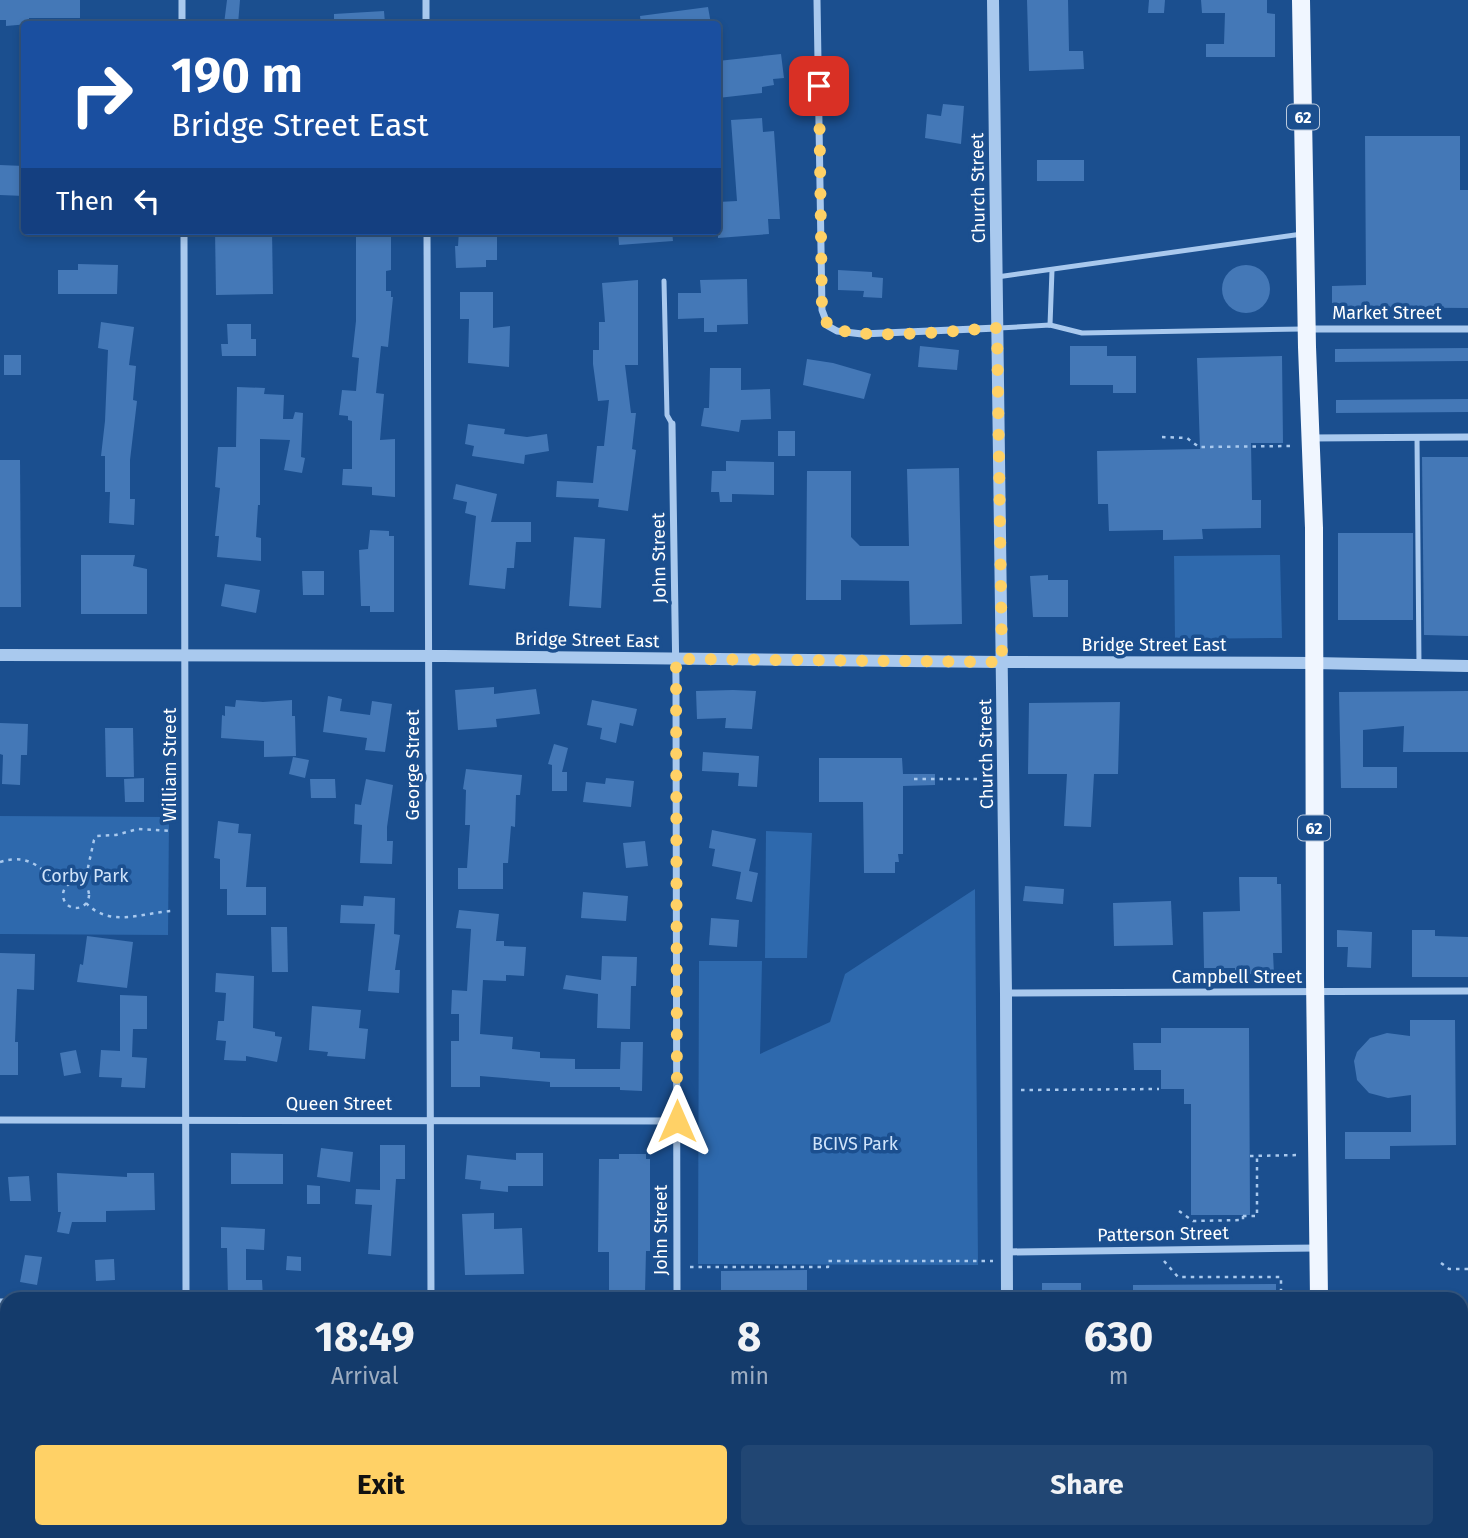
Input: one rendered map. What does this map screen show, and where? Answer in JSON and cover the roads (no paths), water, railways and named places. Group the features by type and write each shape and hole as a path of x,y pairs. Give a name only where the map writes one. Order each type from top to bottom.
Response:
{"main road":[{"name":"62","path":"1301,0 1306,329 1314,528 1320,1292"}],"street":[{"path":"182,0 182,21"},
{"path":"426,0 426,21"},
{"path":"817,0 822,310 828,326 837,331 862,334 997,328"},
{"name":"Church Street","path":"993,0 1006,993 1007,1292"},
{"name":"William Street","path":"184,235 186,1292"},
{"name":"George Street","path":"427,235 430,1292"},
{"name":"Market Street","path":"1306,329 1468,329"},
{"name":"John Street","path":"672,424 676,659 677,1292"},
{"path":"1310,438 1468,437"},
{"name":"Bridge Street East","path":"0,655 429,656 1468,666"},
{"name":"Campbell Street","path":"1006,993 1468,991"},
{"name":"Queen Street","path":"0,1120 677,1121"},
{"name":"Patterson Street","path":"1007,1252 1319,1248"}],"lane":[{"path":"996,277 1305,234"},
{"path":"1050,325 1052,270"},
{"name":"John Street","path":"664,281 667,415 672,424"},
{"path":"997,328 1050,325 1082,333 1306,329"},
{"path":"1417,438 1419,665"}],"park label":[{"name":"Corby Park","path":"85,876"},
{"name":"BCIVS Park","path":"855,1144"}]}
